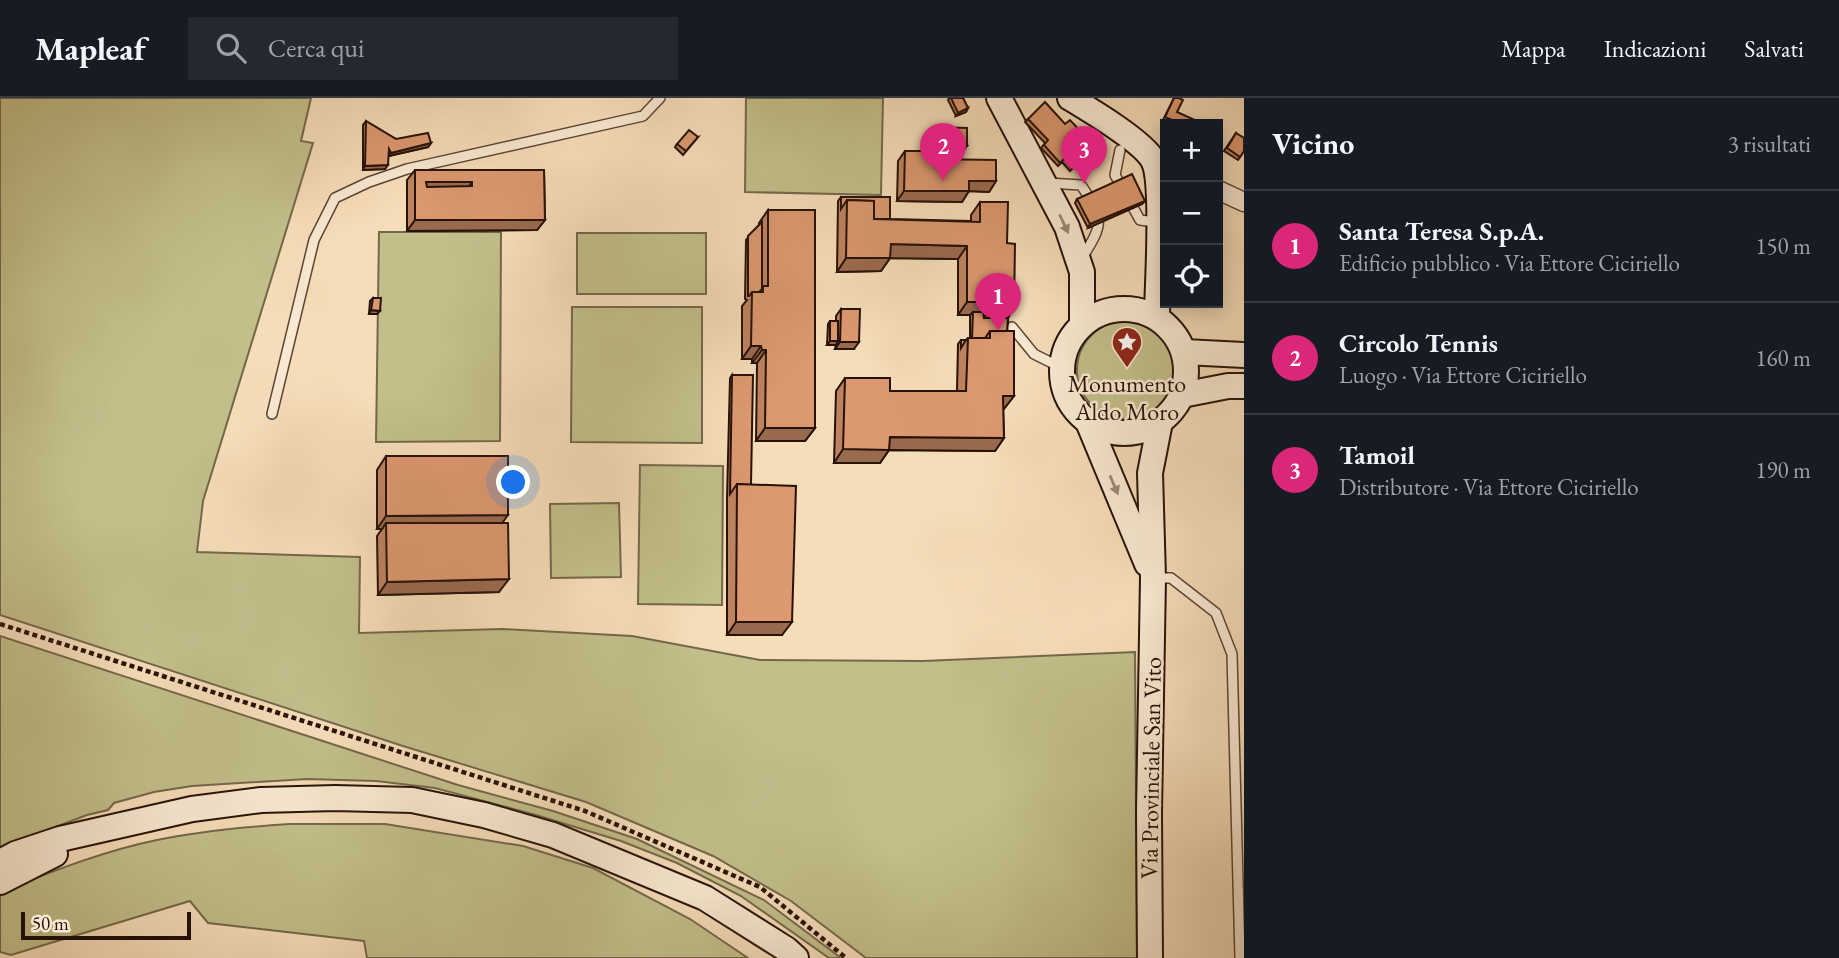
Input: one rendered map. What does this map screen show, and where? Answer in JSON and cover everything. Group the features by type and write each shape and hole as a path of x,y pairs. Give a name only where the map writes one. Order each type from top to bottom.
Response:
{"street":[{"path":"999,98 1067,227 1082,272 1082,324"},
{"path":"1070,98 1119,130 1159,162 1157,317"},
{"path":"1223,192 1244,202"},
{"path":"1118,308 1138,310 1157,317 1168,326 1184,352 1186,373 1182,395 1173,410 1160,422 1143,430 1124,433 1105,430 1088,422 1076,411 1063,383 1065,352 1072,337 1082,324 1099,313 1118,308"},
{"path":"1184,352 1237,354"},
{"path":"1182,395 1236,386"},
{"name":"Via Provinciale San Vito","path":"1088,422 1153,578"},
{"name":"Via Provinciale San Vito","path":"1150,958 1149,812 1153,578 1150,473 1160,422"},
{"path":"0,862 15,854 60,839 192,809 261,800 412,800 484,815 553,835 705,898 796,958"},
{"path":"0,882 100,831"}],"lane":[{"path":"272,414 314,240 335,198 369,182 407,169 643,116 660,98"},
{"path":"1120,150 1115,175 1140,220 1158,222"},
{"path":"1043,183 1081,185 1097,209 1099,230 1079,264"},
{"path":"1012,327 1034,354 1062,368"},
{"path":"1153,578 1171,578 1216,613 1231,654 1240,958"}],"path":[{"path":"0,624 585,811 760,887 846,958"}],"shaded area":[{"path":"0,98 311,98 301,141 313,143 203,501 197,552 360,557 359,633 503,629 632,636 760,660 923,661 1135,652 1137,958 866,958 791,901 713,856 586,802 403,746 0,615"},
{"path":"746,98 883,98 881,195 745,192"},
{"path":"379,232 501,232 500,441 376,442"},
{"path":"577,233 706,233 706,294 577,294"},
{"path":"572,307 702,307 702,443 571,442"},
{"path":"1126,321 1145,325 1161,335 1171,351 1175,370 1171,389 1161,405 1145,415 1126,419 1107,415 1091,405 1081,389 1077,370 1081,351 1091,335 1107,325"},
{"path":"640,465 723,466 722,605 638,604"},
{"path":"619,503 621,577 551,578 550,504"},
{"path":"0,636 458,785 553,811 637,839 764,900 841,958 829,958 741,896 677,863 621,841 435,788 376,781 307,779 192,786 154,792 114,803 108,810 87,815 0,848"},
{"path":"289,824 385,824 523,846 593,868 690,919 748,958 367,958 364,941 208,923 190,901 11,955 0,952 0,892 77,863 137,845 206,832"}],"building":[{"path":"951,98 963,98 968,108 958,113"},
{"path":"1174,98 1179,98 1183,100 1177,112 1193,119 1170,119 1165,117"},
{"path":"1045,102 1065,124 1070,120 1087,138 1083,142 1091,150 1072,167 1064,159 1060,163 1044,145 1048,140 1028,119"},
{"path":"366,121 396,139 428,133 431,143 391,153 389,149 388,165 365,166"},
{"path":"935,127 967,128 967,146 935,145"},
{"path":"689,130 698,137 686,151 677,144"},
{"path":"1236,133 1244,138 1244,151 1240,157 1227,148"},
{"path":"905,151 929,151 929,159 996,160 996,181 969,181 969,191 904,191"},
{"path":"415,170 544,170 545,220 415,220","holes":["426,182 472,182 472,186 427,187"]},
{"path":"1132,174 1145,201 1090,224 1077,199"},
{"path":"841,197 890,197 890,219 874,219 874,201 847,200 841,209"},
{"path":"847,200 874,201 874,219 980,222 980,202 1008,202 1007,243 1015,244 1014,308 990,308 990,302 967,302 967,246 891,244 890,258 846,258"},
{"path":"768,210 815,210 815,428 765,428 766,350 762,350 761,346 751,346 752,292 763,292 763,286 768,286"},
{"path":"762,222 762,289 748,296 748,236"},
{"path":"373,298 381,298 380,311 371,310"},
{"path":"841,309 860,309 859,342 840,342"},
{"path":"973,312 983,312 984,318 1008,318 1007,331 990,331 985,338 972,338"},
{"path":"830,321 838,321 838,341 830,341"},
{"path":"990,331 1014,331 1014,396 1003,396 1004,438 890,437 889,450 843,449 845,378 890,378 890,391 966,391 968,338 990,338"},
{"path":"732,375 753,375 751,485 737,484 730,494"},
{"path":"386,456 508,456 508,515 386,516"},
{"path":"737,484 796,486 792,622 736,622"},
{"path":"386,523 508,523 509,579 387,582"}],"place":[{"name":"Circolo Tennis","path":"943,181"},
{"name":"Tamoil","path":"1084,184"},
{"name":"Santa Teresa S.p.A.","path":"998,331"},
{"name":"Monumento Aldo Moro","path":"1127,369"}]}
